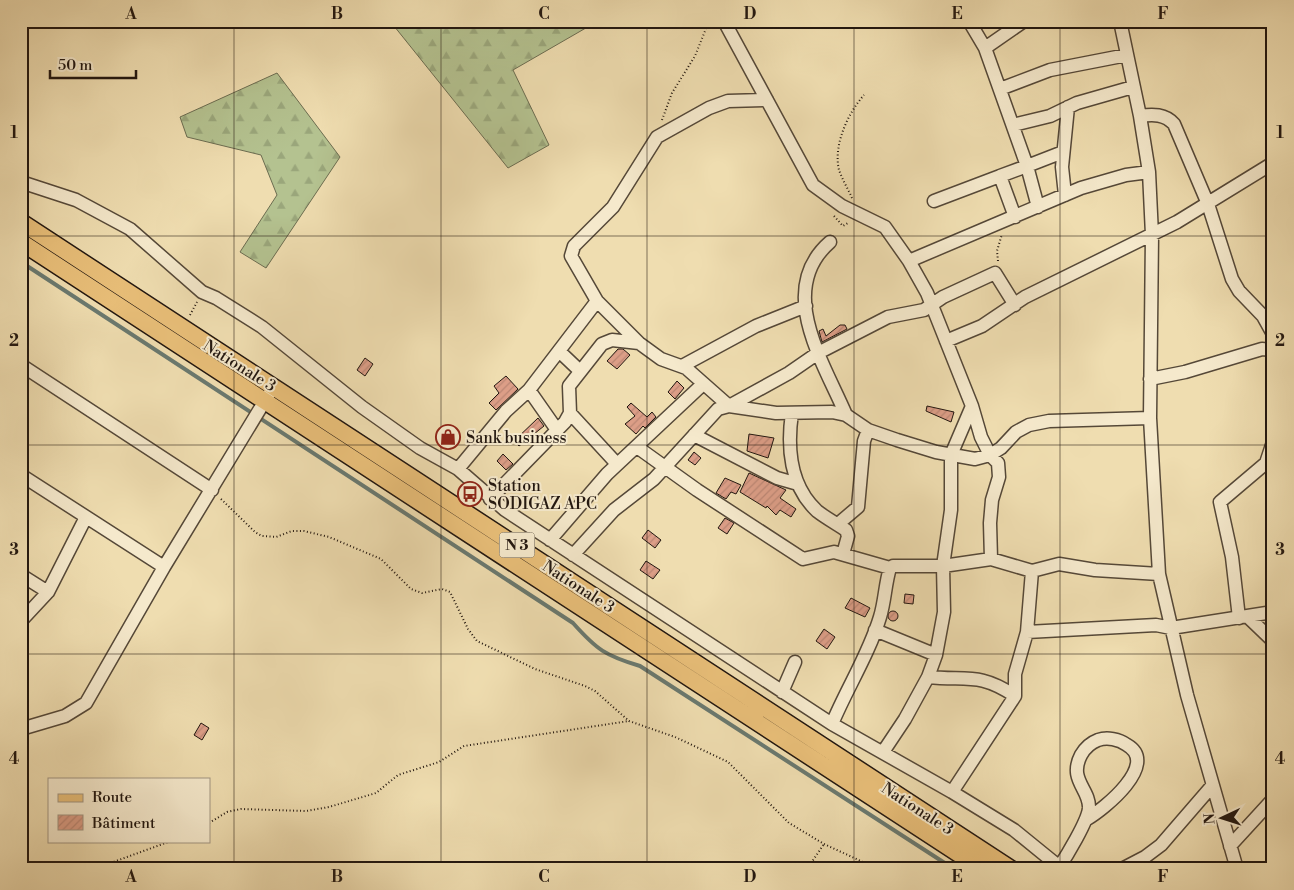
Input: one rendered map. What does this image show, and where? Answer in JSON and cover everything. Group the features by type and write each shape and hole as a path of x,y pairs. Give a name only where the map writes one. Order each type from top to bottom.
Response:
{"main road":[{"name":"Nationale 3","path":"21,222 1011,869"},
{"name":"Nationale 3","path":"21,242 266,400 982,869"}],"street":[{"path":"724,21 813,184 842,206 885,227 909,261 933,304 972,406 981,437 990,455 998,463 999,470 992,500 990,523 991,559"},
{"path":"969,21 985,48 1028,166 1038,207"},
{"path":"985,48 1024,21"},
{"path":"1120,21 1140,116 1149,172 1152,235 1150,418 1159,574 1212,786 1237,869"},
{"path":"1000,89 1050,70 1126,55"},
{"path":"1013,125 1050,116 1068,107 1133,87"},
{"path":"766,100 728,101 709,108 657,137 613,207 574,246 571,252 597,301 639,343 660,358 682,366 729,406 742,409 792,413 832,412 846,415 868,430 951,455 975,459 990,455 1001,448 1016,432 1029,425 1049,421 1150,418"},
{"path":"1065,195 1063,152 1068,107"},
{"path":"1140,116 1153,114 1168,118 1174,124 1208,204 1232,279 1239,291 1263,316 1273,334"},
{"path":"1050,116 1065,127"},
{"path":"934,201 1063,152"},
{"path":"946,341 982,326 1026,298 1093,262 1152,235 1208,204 1273,163"},
{"path":"909,261 1015,218 1081,188 1126,175 1149,172"},
{"path":"1000,176 1015,218"},
{"path":"21,182 76,200 130,229 202,292 216,298 262,328 362,407 420,448 458,469 490,499 832,724 952,792 1031,842 1060,868 1087,819 1089,806 1076,773 1078,760 1085,747 1098,740 1122,741 1132,747 1136,755 1136,764 1132,775 1120,794 1087,819"},
{"path":"830,242 818,255 807,277 806,306 809,330 846,415"},
{"path":"920,279 928,254"},
{"path":"573,555 614,510 635,496 666,466 714,411 729,406 788,373 818,353 888,317 917,313 995,273 1015,305"},
{"path":"458,469 506,411 529,390 560,352 597,301"},
{"path":"682,366 756,326 806,306"},
{"path":"490,499 557,430 570,413 569,386 602,344 608,340 639,343"},
{"path":"1150,379 1185,372 1262,349 1273,350"},
{"path":"560,352 580,371"},
{"path":"21,364 212,490"},
{"path":"550,540 617,464 704,384"},
{"path":"21,729 65,716 86,703 164,567 274,386"},
{"path":"529,390 557,430"},
{"path":"883,752 905,720 928,677 936,655 944,612 943,566 951,510 951,455 972,406"},
{"path":"570,413 617,464"},
{"path":"792,413 789,433 792,466 798,484 817,510 838,524 847,533 843,554"},
{"path":"838,524 858,507 864,441 868,430"},
{"path":"694,435 777,478 798,484"},
{"path":"1273,442 1266,463 1222,498 1220,502 1243,618 1273,641"},
{"path":"637,447 697,490 803,559 829,552 843,554 890,568 897,565 943,566 991,559 1032,571 1059,564 1095,570 1159,574"},
{"path":"21,475 164,567"},
{"path":"21,621 48,592 86,517"},
{"path":"832,724 881,616 890,568"},
{"path":"952,792 977,757 1015,696 1015,674 1027,632 1032,571"},
{"path":"21,575 48,592"},
{"path":"1027,632 1156,625 1171,628 1273,612"},
{"path":"875,630 936,655"},
{"path":"782,692 795,662"},
{"path":"928,677 979,679 1001,687 1015,696"},
{"path":"1122,869 1161,846 1212,786"},
{"path":"1230,846 1273,800"}],"path":[{"path":"657,137 672,93 695,56 709,21"},
{"path":"859,214 840,170 838,154 849,114 864,95"},
{"path":"995,273 1001,235 1015,218"},
{"path":"212,490 255,532 262,536 276,537 292,531 304,531 329,537 381,559 412,589 422,592 442,589 450,592 468,629 477,642 535,669 596,691 629,721 675,737 728,762 789,823 824,844 878,869"},
{"path":"210,822 227,812 241,809 306,811 329,807 376,794 398,775 439,762 464,746 629,721"},
{"path":"94,869 168,842"},
{"path":"807,869 824,844"}],"green space":[{"path":"390,21 598,21 513,70 549,145 508,168"},
{"path":"277,73 340,157 266,268 240,252 277,195 261,155 187,137 180,117"}],"building":[{"path":"840,325 845,325 847,329 822,342 819,331 823,329 826,336"},
{"path":"618,349 623,349 630,355 617,369 607,361"},
{"path":"365,358 373,364 365,376 357,370"},
{"path":"506,376 518,389 496,410 489,403 499,393 494,386"},
{"path":"677,381 684,388 675,399 668,392"},
{"path":"631,403 647,417 652,412 656,417 645,428 643,426 636,434 625,424 635,416 627,407"},
{"path":"927,406 954,412 951,422 926,411"},
{"path":"538,418 544,426 519,446 514,441"},
{"path":"749,434 774,438 768,458 747,451"},
{"path":"694,452 701,458 695,465 688,460"},
{"path":"503,454 513,464 506,470 497,461"},
{"path":"749,473 786,490 780,498 796,509 791,517 780,510 776,515 767,506 766,508 740,492"},
{"path":"725,478 741,485 736,494 731,492 726,499 716,493"},
{"path":"725,518 734,523 727,534 718,528"},
{"path":"648,530 661,540 655,548 642,538"},
{"path":"646,561 660,570 653,579 640,570"},
{"path":"905,594 914,595 913,604 904,603"},
{"path":"851,598 870,608 865,617 845,608"},
{"path":"891,611 895,611 898,616 897,620 891,621 888,618 888,614"},
{"path":"824,629 835,637 827,649 816,641"},
{"path":"201,723 209,728 202,740 194,735"}],"waterway":[{"path":"21,262 573,623 589,640 603,651 640,666 954,869"}],"place":[{"name":"Sank business","path":"448,437"},
{"name":"Station SODIGAZ APC","path":"470,494"}]}
